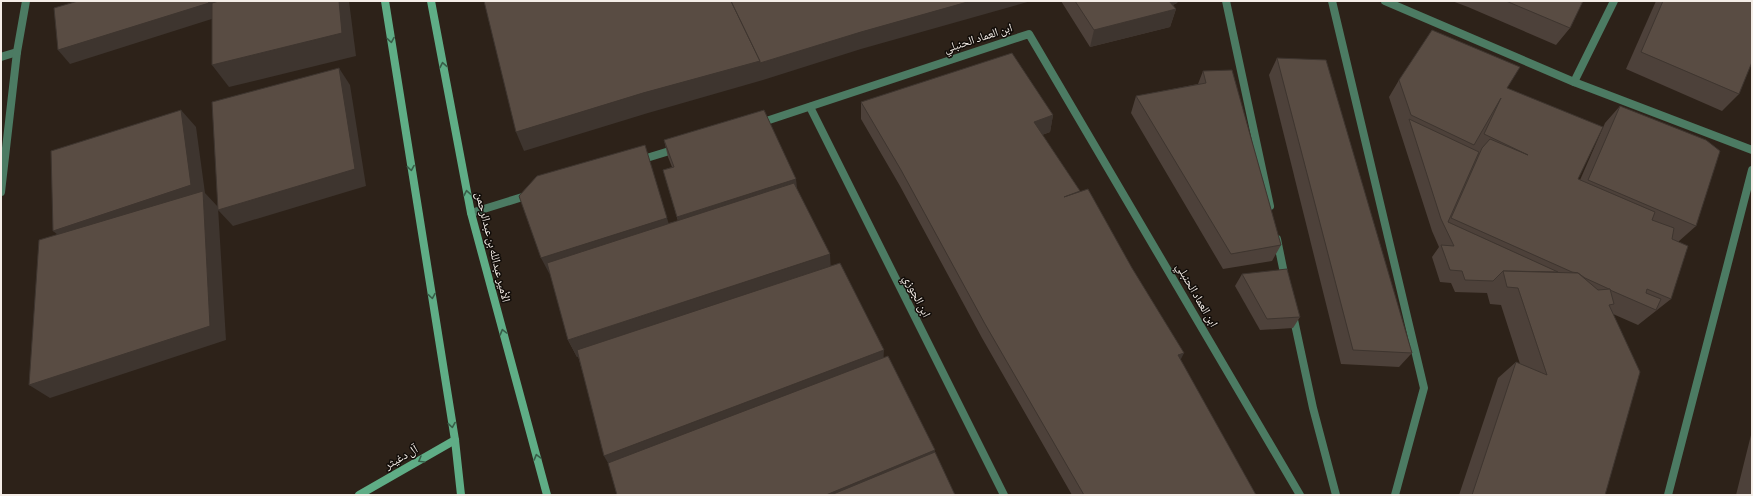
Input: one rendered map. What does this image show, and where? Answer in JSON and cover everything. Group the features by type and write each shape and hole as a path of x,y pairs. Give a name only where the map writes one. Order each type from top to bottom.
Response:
{"main road":[{"path":"385,1 455,440 461,495"},
{"name":"الأمير عبدالله بن عبدالرحمن","path":"431,1 471,213 547,495"},
{"name":"آل دغيثر","path":"358,495 455,440"}],"street":[{"path":"1,192 17,52 26,1"},
{"path":"1226,1 1271,212"},
{"path":"1332,1 1424,388 1396,495"},
{"path":"1385,1 1574,82 1752,150"},
{"path":"1574,82 1614,1"},
{"name":"ابن العماد الحنبلي","path":"749,126 1029,34 1300,495"},
{"path":"1,57 17,52"},
{"name":"ابن الجوزي","path":"810,107 1004,495"},
{"path":"629,164 682,147"},
{"path":"1668,495 1752,170"},
{"path":"471,213 539,192"},
{"path":"1274,228 1288,290"},
{"path":"1291,306 1313,408 1336,495"}],"building":[{"path":"78,1 208,1 209,3 58,50 54,8"},
{"path":"219,1 339,1 342,33 212,65 212,3"},
{"path":"484,1 731,1 760,61 643,93 516,132"},
{"path":"731,1 971,1 861,32 760,63"},
{"path":"1075,1 1169,1 1176,9 1094,30"},
{"path":"1506,1 1583,1 1570,28"},
{"path":"1663,1 1752,1 1752,62 1739,94 1641,52"},
{"path":"1432,30 1520,67 1507,88 1603,127 1578,179 1655,212 1652,220 1674,228 1672,239 1688,246 1671,299 1647,289 1646,293 1661,299 1656,310 1610,290 1578,273 1572,272 1451,218 1482,148 1490,139 1528,155 1484,134 1501,98 1474,145 1411,115 1399,80"},
{"path":"1012,53 1053,115 1034,122 1080,191 1064,197 1088,189 1132,268 1184,353 1178,355 1256,495 1084,495 985,324 901,170 861,102"},
{"path":"1277,58 1326,60 1412,353 1353,350"},
{"path":"339,68 355,169 218,210 212,102"},
{"path":"1232,70 1281,245 1231,254 1136,96 1206,83 1203,71"},
{"path":"1620,106 1706,140 1720,151 1696,226 1588,180"},
{"path":"181,110 191,185 53,231 51,151"},
{"path":"764,110 796,179 677,217 663,170 674,167 664,140"},
{"path":"1409,119 1479,152 1448,222 1558,272 1503,271 1493,281 1465,280 1462,271 1450,270 1441,245 1454,246 1441,219"},
{"path":"645,145 667,218 541,258 519,196 537,176"},
{"path":"794,183 830,254 568,340 547,263"},
{"path":"203,191 210,326 29,385 39,240"},
{"path":"840,263 884,350 604,456 577,350"},
{"path":"1287,269 1300,317 1267,319 1242,274"},
{"path":"1503,271 1578,273 1598,290 1610,289 1614,304 1609,305 1640,372 1605,495 1472,495 1516,362 1547,375 1518,288 1507,287"},
{"path":"888,356 935,450 826,495 617,495 608,463"},
{"path":"935,452 955,495 831,495"}]}
